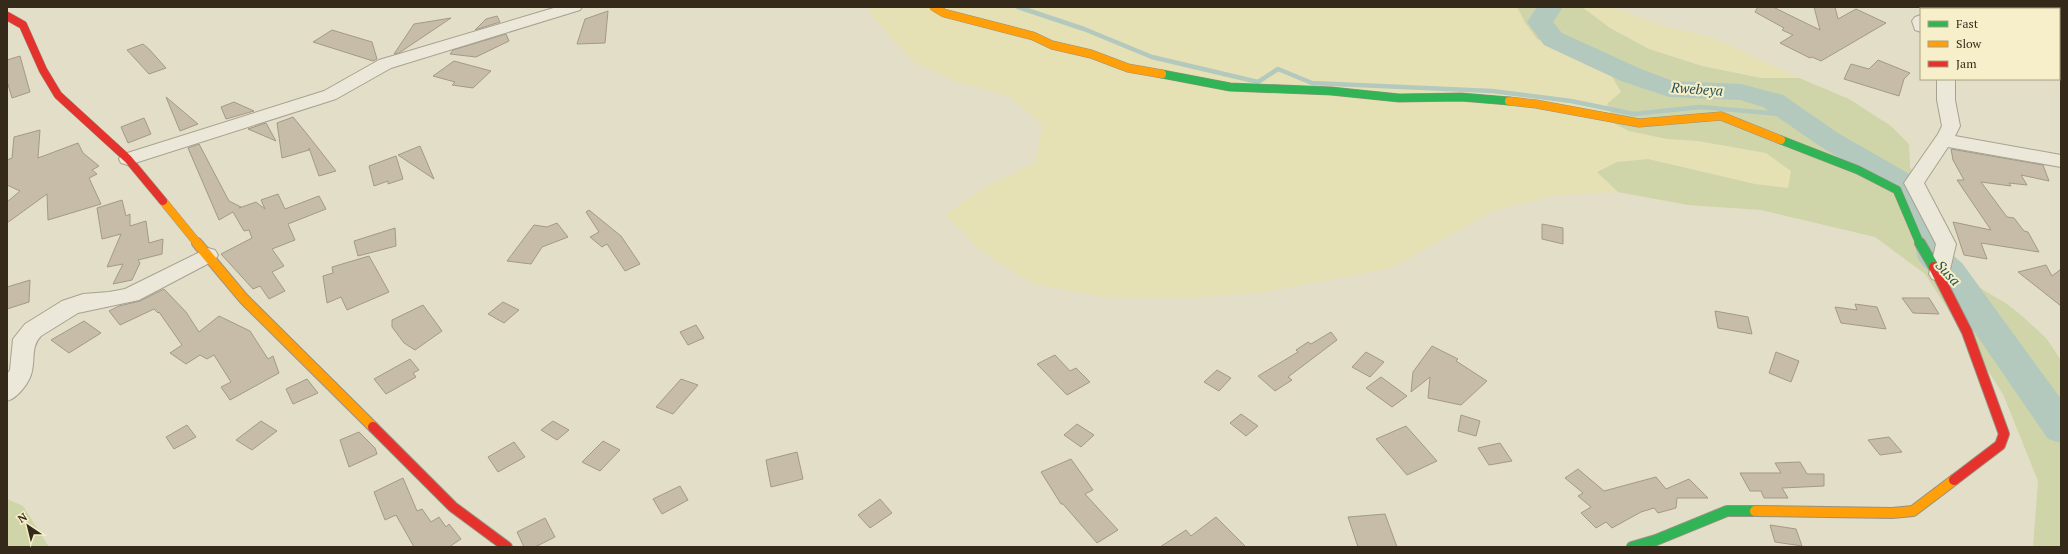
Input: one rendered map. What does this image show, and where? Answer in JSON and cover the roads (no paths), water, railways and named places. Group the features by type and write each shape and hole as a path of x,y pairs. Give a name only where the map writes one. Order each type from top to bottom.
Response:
{"street":[{"path":"128,159 330,95 385,64 574,7"},
{"path":"934,7 944,13 1033,36 1052,44 1091,54 1128,68 1230,87 1331,91 1400,98 1461,97 1536,104 1639,123 1721,116 1858,170 1897,190 1924,252 1941,267 1967,332 2004,434 2000,445 1913,511 1892,513 1727,511 1714,515 1660,539 1632,547"},
{"path":"7,16 23,26 43,70 58,95 128,159 244,299 453,507 507,547"},
{"path":"1941,267 1946,244 1914,183 1944,140 1951,126 1946,100 1946,80"},
{"path":"1944,140 2026,156 2061,161"},
{"path":"7,392 21,372 24,339 33,330 70,307 83,302 109,300 132,295 208,255"}],"waterway":[{"path":"1018,7 1084,29 1152,57 1258,82 1278,69 1312,83 1492,91 1571,101 1634,114 1700,107 1792,115"},
{"name":"Susa","path":"1550,7 1540,22 1553,39 1631,75 1669,89 1741,92 1773,101 1828,139 1907,186 1929,221 1933,257 1950,271 2061,428"}],"water label":[{"name":"Rwebeya","path":"1697,89"}]}
